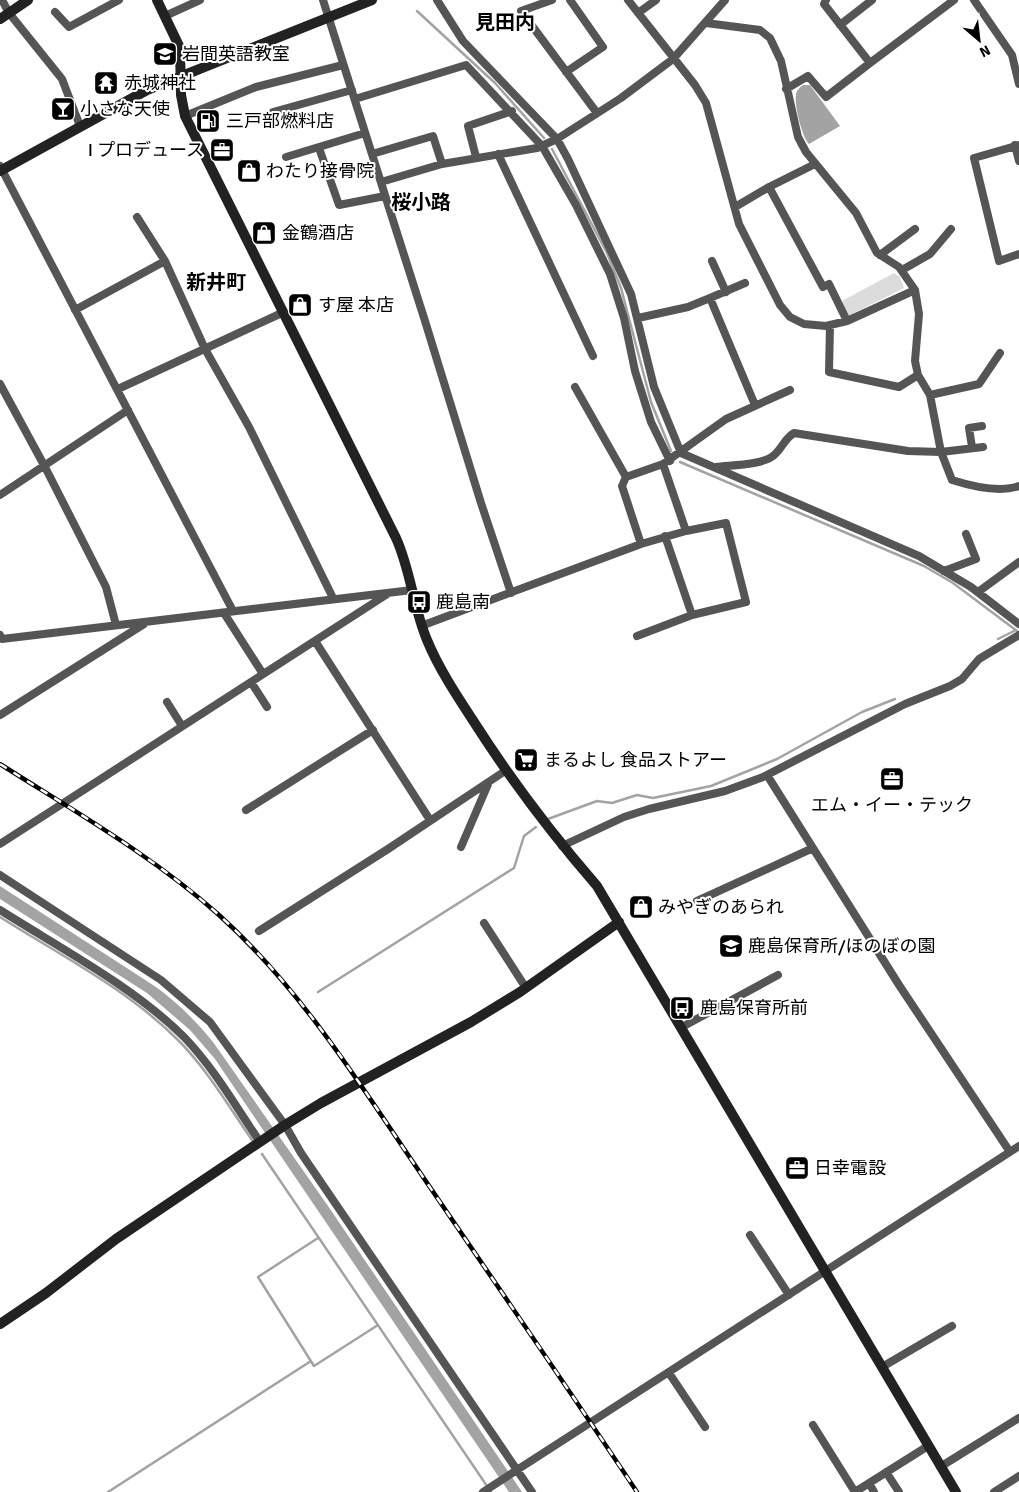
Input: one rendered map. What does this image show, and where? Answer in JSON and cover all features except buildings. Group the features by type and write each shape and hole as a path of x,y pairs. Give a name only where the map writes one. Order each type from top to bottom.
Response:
{"street":[{"path":"2,0 4,16 62,79 80,126"},
{"path":"4,16 28,0"},
{"path":"55,12 69,27 119,0"},
{"path":"157,0 180,48 181,95 185,116 396,538 406,562 421,626 444,674 505,771 562,846 597,886 956,1492"},
{"path":"165,16 200,0"},
{"path":"322,0 511,593"},
{"path":"233,611 1,169 182,74 372,0"},
{"path":"437,0 463,41 557,139 612,251 638,318 654,387 681,453 919,556 978,592 1019,624"},
{"path":"552,0 522,11 597,113"},
{"path":"566,72 603,47 570,0"},
{"path":"628,0 696,86 706,103 739,224 748,245 780,304 790,317 804,324 830,325 847,321 915,290"},
{"path":"638,13 656,0"},
{"path":"826,0 824,4 870,63"},
{"path":"840,25 872,0"},
{"path":"786,89 808,76 826,96 954,0"},
{"path":"974,0 1012,55 1019,84"},
{"path":"381,182 442,164 542,146 557,139 673,59 706,23 721,2"},
{"path":"706,23 760,30 770,38 781,61 798,137 815,164 856,212 867,232 870,244 880,255 902,270 915,290 919,314 915,361 918,375 930,395 942,452 952,480 996,488 1010,489 1019,486"},
{"path":"185,116 256,88 343,64"},
{"path":"355,99 466,65 512,111 542,146 610,274 624,318 635,371 666,463 686,531"},
{"path":"273,112 352,90"},
{"path":"476,157 468,126 512,111"},
{"path":"286,158 365,133"},
{"path":"372,154 433,136 442,164"},
{"path":"1019,161 1017,145 974,158 999,261 1019,254"},
{"path":"319,148 339,205 385,196"},
{"path":"498,154 593,356"},
{"path":"735,207 815,164"},
{"path":"770,188 823,288 829,284 847,321"},
{"path":"137,218 165,261 205,349 248,427 333,598"},
{"path":"880,255 915,229"},
{"path":"902,270 930,254 951,229"},
{"path":"75,310 165,261"},
{"path":"712,261 726,292"},
{"path":"638,318 688,307 745,283"},
{"path":"710,298 755,405"},
{"path":"118,389 284,312"},
{"path":"830,325 829,372 899,388 918,375"},
{"path":"930,395 979,384 1000,353"},
{"path":"0,384 45,466 106,587 116,625"},
{"path":"575,387 626,478"},
{"path":"641,544 622,486 626,478 666,463 726,419 790,390"},
{"path":"0,495 128,410"},
{"path":"972,447 969,428 982,426"},
{"path":"714,468 766,461 775,455 787,437 794,433 908,451 942,452 983,447"},
{"path":"421,626 641,544 665,536 726,523 746,602 692,616 637,636"},
{"path":"944,571 976,559 966,534"},
{"path":"665,536 692,616"},
{"path":"978,592 1019,562"},
{"path":"0,635 2,639 412,590"},
{"path":"0,844 389,592"},
{"path":"224,613 263,674"},
{"path":"0,715 147,622"},
{"path":"562,846 624,817 649,809 725,791 767,775 905,704 950,686 962,679 979,659 1019,636"},
{"path":"315,640 430,820"},
{"path":"251,682 267,707"},
{"path":"167,702 182,726"},
{"path":"246,810 373,730"},
{"path":"259,930 505,771"},
{"path":"767,775 899,986 1010,1152"},
{"path":"461,847 489,781"},
{"path":"697,900 813,848"},
{"path":"0,875 161,980 210,1022 232,1049 515,1471 532,1492"},
{"path":"0,910 135,996 184,1037 214,1074 261,1141"},
{"path":"0,1324 46,1293 116,1239 283,1126 321,1103 471,1022 526,988 619,922"},
{"path":"484,923 526,988"},
{"path":"682,1027 778,975"},
{"path":"487,1490 1019,1146"},
{"path":"750,1236 788,1295"},
{"path":"882,1367 952,1326"},
{"path":"669,1372 705,1428"},
{"path":"940,1467 1019,1418"},
{"path":"813,1425 855,1492 928,1446"},
{"path":"886,1472 899,1492"},
{"path":"994,1492 1019,1476"},
{"path":"869,1483 874,1492"}],"shaded area":[{"path":"803,85 810,85 840,126 809,144 801,128 796,105 796,93"},
{"path":"894,273 900,277 904,288 848,316 842,301"},
{"path":"0,886 153,985 177,1004 213,1042 328,1206 522,1492 509,1492 215,1059 190,1030 147,993 0,899"}],"waterway":[{"path":"417,11 495,83 544,138"},
{"path":"552,149 607,253 621,288 651,402 671,451"},
{"path":"680,462 924,566 953,583 1017,631"},
{"path":"998,639 1016,630"},
{"path":"548,819 597,801 612,803 637,795 653,798 711,786 777,759 862,712 895,699"},
{"path":"318,992 514,868 524,836 536,827"},
{"path":"0,917 115,989 158,1022 199,1063 252,1140"},
{"path":"262,1154 491,1492"},
{"path":"318,1238 258,1277 314,1366 378,1325"},
{"path":"108,1492 311,1361"}],"railway":[{"path":"0,764 112,835 167,873 219,915 276,974 328,1038 637,1492"}],"place":[{"name":"岩間英語教室","path":"165,54"},
{"name":"赤城神社","path":"106,83"},
{"name":"小さな天使","path":"63,109"},
{"name":"三戸部燃料店","path":"208,121"},
{"name":"I プロデュース","path":"222,150"},
{"name":"わたり接骨院","path":"249,171"},
{"name":"金鶴酒店","path":"264,233"},
{"name":"す屋 本店","path":"300,305"},
{"name":"鹿島南","path":"419,602"},
{"name":"まるよし 食品ストアー","path":"526,760"},
{"name":"エム・イー・テック","path":"892,779"},
{"name":"みやぎのあられ","path":"641,907"},
{"name":"鹿島保育所/ほのぼの園","path":"731,946"},
{"name":"鹿島保育所前","path":"682,1008"},
{"name":"日幸電設","path":"797,1168"}],"district":[{"name":"見田内","path":"505,22"},
{"name":"桜小路","path":"421,202"},
{"name":"新井町","path":"216,282"}]}
